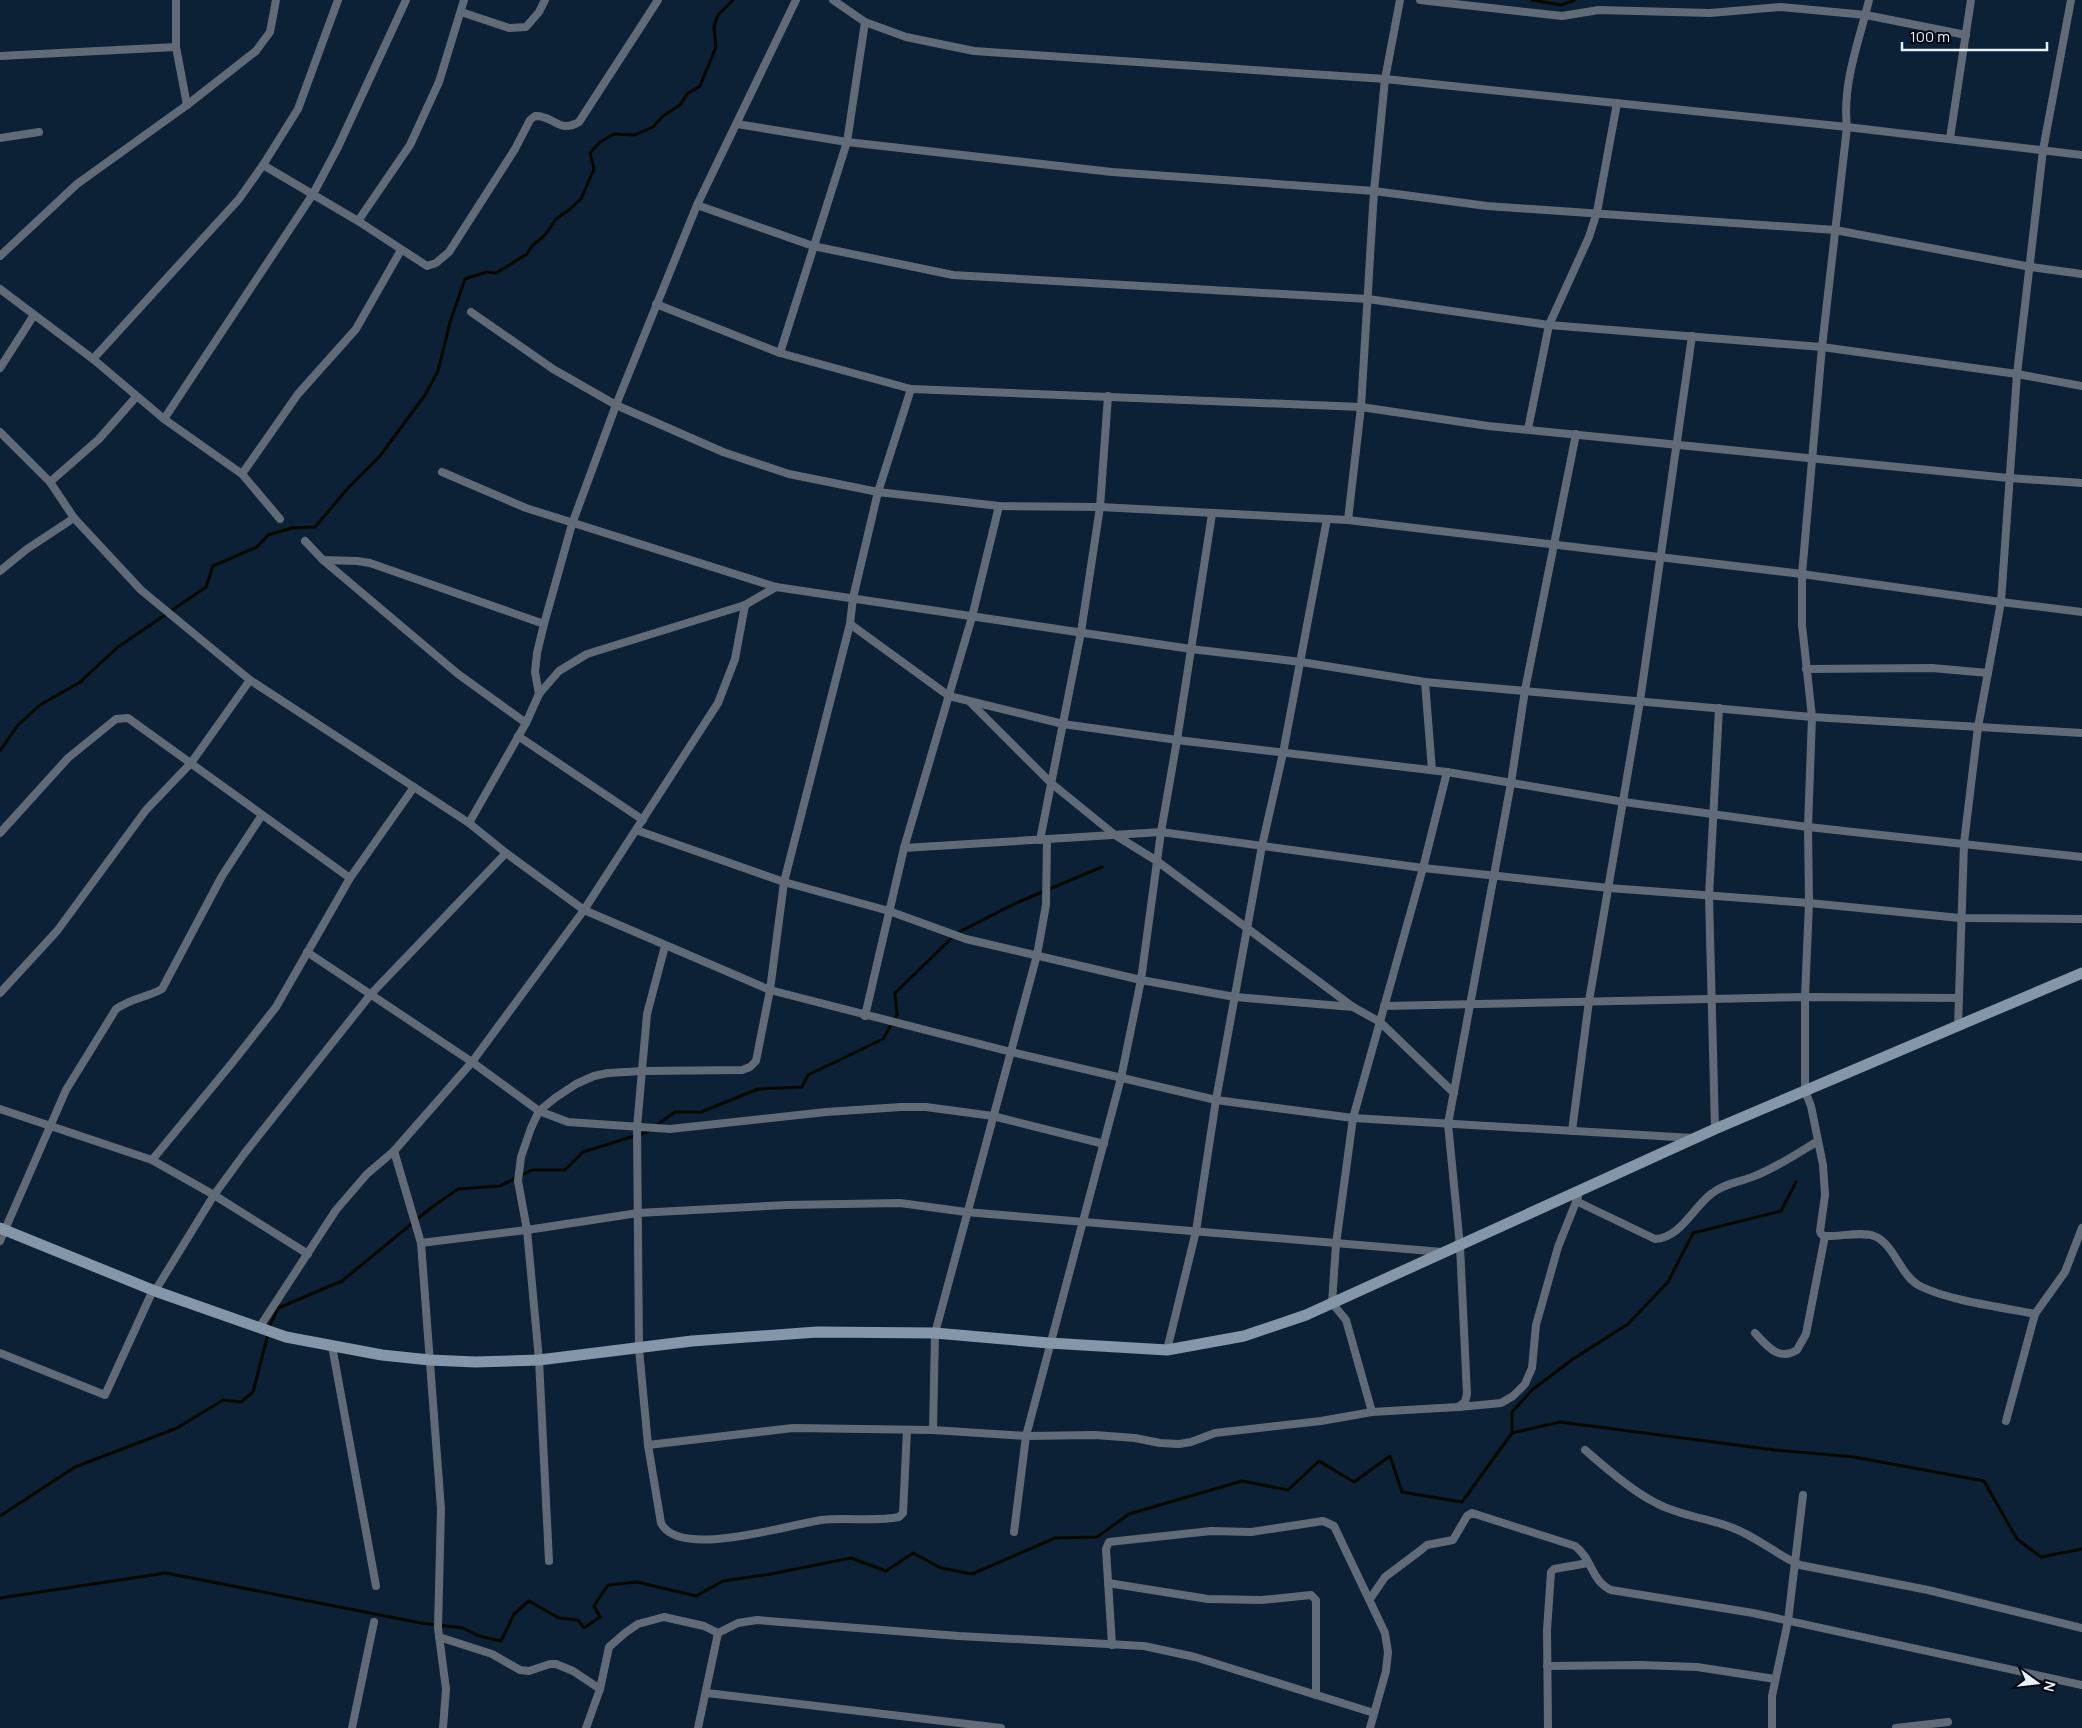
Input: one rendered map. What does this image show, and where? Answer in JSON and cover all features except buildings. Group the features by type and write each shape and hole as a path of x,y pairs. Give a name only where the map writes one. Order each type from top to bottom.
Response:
{"street":[{"path":"176,0 176,47 187,105"},
{"path":"0,256 78,184 187,105 256,51 270,32 276,0"},
{"path":"92,359 239,199 263,166 298,109 338,0"},
{"path":"164,419 313,194 338,148 406,0"},
{"path":"358,222 410,145 439,82 464,0"},
{"path":"460,12 509,28 526,27 539,12 545,0"},
{"path":"263,166 313,194 427,266 436,263 449,252 515,149 530,120 535,116 540,116 564,127 570,127 578,122 658,0"},
{"path":"539,694 535,672 536,653 572,524 616,405 697,205 796,0"},
{"path":"833,0 866,22 906,37 974,51 1385,79 1950,138 2082,155"},
{"path":"1348,520 1361,406 1374,191 1385,79 1400,0"},
{"path":"1420,0 1562,16 1598,10 1710,13 1781,7 1866,15 1966,35"},
{"path":"1869,0 1848,76 1845,100 1847,127 1822,347 1814,457 1802,574 1802,626 1812,717 1808,827 1809,903 1805,997 1805,1092 1811,1106 1823,1165 1825,1195 1820,1231 1824,1236 1875,1236 1884,1242 1909,1278 1918,1285 1936,1293 2035,1314"},
{"path":"1950,138 1971,0"},
{"path":"1958,1027 1960,918 1964,843 1978,726 2001,602 2017,374 2044,150 2071,0"},
{"path":"780,353 847,142 866,22"},
{"path":"0,56 176,47"},
{"path":"1528,429 1550,325 1589,237 1597,212 1617,103"},
{"path":"736,124 847,142 1112,172 1374,191 1488,206 1597,212 1835,230 2031,267 2082,274"},
{"path":"0,138 39,132"},
{"path":"697,205 814,246 952,276 1368,299 1550,325 1822,347 2017,374 2082,386"},
{"path":"242,474 298,394 356,329 402,250"},
{"path":"0,288 92,359 164,419 242,474 280,519"},
{"path":"656,304 780,353 911,388 1361,406 1488,426 1814,457 2009,478 2082,483"},
{"path":"471,312 553,369 616,405 723,452 789,474 878,492 999,506 1100,507 1348,520 1802,574 2082,612"},
{"path":"0,367 34,316"},
{"path":"1572,1131 1588,1002 1624,802 1640,700 1662,557 1692,336"},
{"path":"549,1561 539,1360 527,1230 518,1181 518,1168 531,1128 539,1111 569,1089 594,1076 608,1073 643,1071 742,1070 750,1067 756,1060 770,990 784,882 850,624 853,598 878,492 911,388"},
{"path":"933,1430 934,1333 1037,955 1046,905 1044,839 1051,783 1081,632 1100,507 1108,396"},
{"path":"50,482 99,439 136,397"},
{"path":"0,432 50,482 74,518 141,590 250,680 469,823 506,853 584,910 770,990 865,1016 1216,1100 1353,1118 1695,1138"},
{"path":"1458,1407 1465,1402 1467,1394 1460,1246 1448,1124 1511,783 1525,690 1576,434"},
{"path":"442,472 526,508 572,524 776,587 972,617 1301,662 1424,682 1812,717 2082,734"},
{"path":"865,1016 904,848 972,617 999,506"},
{"path":"1014,1532 1026,1436 1049,1343 1084,1221 1121,1078 1141,980 1160,832 1177,740 1212,514"},
{"path":"0,571 27,549 74,518"},
{"path":"1167,1350 1196,1230 1216,1100 1262,846 1283,753 1327,519"},
{"path":"305,541 323,560 458,674 526,723"},
{"path":"323,560 357,561 370,564 544,624"},
{"path":"469,823 526,723 539,694 559,671 587,654 745,605 776,587"},
{"path":"259,1328 336,1210 366,1174 394,1151 472,1062 584,910 718,703 735,659 745,605"},
{"path":"850,624 949,696 1063,724 1177,740 1447,772 1624,802 1808,827 2082,857"},
{"path":"1806,669 1932,668 1988,673"},
{"path":"0,993 57,931 146,810 191,763 250,680"},
{"path":"1424,682 1432,770"},
{"path":"970,701 1051,783 1115,835 1157,861 1353,1007 1380,1022 1454,1094"},
{"path":"1715,1129 1710,1000 1709,896 1719,708"},
{"path":"0,832 68,758 116,719 128,718 350,878"},
{"path":"518,736 642,820"},
{"path":"1372,1412 1346,1320 1332,1303 1336,1244 1353,1118 1423,868 1447,772"},
{"path":"152,1160 276,1006 350,878 414,787"},
{"path":"262,815 222,876 162,989 148,996 129,1000 116,1009 66,1090 2,1233 154,1291 286,1337 382,1355 430,1360 475,1362 539,1360 692,1341 816,1332 934,1333 1049,1343 1167,1350 1244,1336 1332,1303 1444,1252 1578,1196 1715,1129 2082,973"},
{"path":"636,830 784,882 889,911 966,939 1141,980 1235,997 1353,1007"},
{"path":"904,848 1160,832 1423,868 1609,888 1809,903 1960,918 2082,919"},
{"path":"0,1353 105,1395 154,1291 214,1195 244,1154 372,994 506,853"},
{"path":"665,946 648,1003 637,1127 639,1349 648,1445 661,1523 665,1532 676,1536 720,1540 822,1520 899,1517 902,1514 907,1430"},
{"path":"308,952 472,1062 539,1111 568,1122 670,1129 826,1112 901,1107 947,1109 993,1116 1104,1144"},
{"path":"1384,1006 1805,997 1959,998"},
{"path":"0,1109 152,1160 214,1195 308,1254"},
{"path":"1578,1196 1655,1239 1663,1238 1673,1234 1718,1189 1755,1176 1782,1163 1818,1141"},
{"path":"394,1151 421,1243 441,1509 438,1628 446,1689 443,1728"},
{"path":"648,1445 793,1428 933,1430 1026,1436 1095,1435 1179,1444 1191,1442 1215,1433 1321,1421 1372,1412 1500,1403 1513,1396 1525,1384 1532,1368 1536,1325 1558,1247 1578,1196"},
{"path":"421,1243 527,1230 638,1213 786,1205 900,1203 966,1212 1444,1252"},
{"path":"2006,1420 2035,1314 2065,1272 2080,1238 2082,1228"},
{"path":"1754,1333 1772,1351 1785,1355 1797,1350 1806,1334 1824,1236"},
{"path":"332,1346 376,1586"},
{"path":"1585,1450 1655,1503 1675,1511 1734,1528 1800,1565 1928,1590 2082,1628"},
{"path":"1772,1728 1772,1696 1788,1621 1803,1495"},
{"path":"1370,1599 1384,1577 1427,1545 1453,1540 1467,1516 1472,1513 1575,1546 1584,1552 1594,1576 1602,1586 1610,1590 1753,1613 2082,1685"},
{"path":"1112,1645 1106,1549 1109,1542 1211,1531 1251,1532 1323,1521 1334,1526 1385,1634 1388,1652 1386,1670 1370,1728"},
{"path":"1548,1728 1547,1666 1551,1572 1554,1569 1588,1563"},
{"path":"1108,1583 1208,1599 1262,1600 1311,1595 1316,1600 1316,1695"},
{"path":"586,1728 600,1689 610,1647 638,1624 664,1617 704,1626 718,1633"},
{"path":"718,1633 738,1623 757,1620 959,1636 1144,1646 1195,1658 1374,1713"},
{"path":"352,1728 374,1622"},
{"path":"698,1728 707,1693 718,1633"},
{"path":"439,1637 492,1654 520,1670 529,1671 550,1664 556,1664 574,1671 600,1689"},
{"path":"1547,1666 1641,1665 1697,1668 1775,1679"},
{"path":"707,1693 1001,1728"},
{"path":"1896,1728 1948,1722"}],"waterway":[{"path":"80,682 118,647 206,587 213,566 257,547 268,535 292,528 315,527 349,487 380,456 425,395 438,371 450,322 465,279 487,272 496,273 527,254 532,246 545,235 556,219 581,199 594,169 590,153 600,142 614,134 635,135 653,127 663,116 680,105 687,94 700,86 716,47 714,27 718,15 733,0"},
{"path":"1532,0 1561,5 1575,0"},
{"path":"0,751 18,725 40,705 82,681"},
{"path":"269,1328 278,1308 342,1281 432,1207 458,1189 500,1186 532,1170 565,1170 583,1152 647,1132 675,1112 701,1112 758,1089 802,1087 808,1075 883,1039 897,1015 895,993 957,933 1016,903 1102,867"},
{"path":"1512,1433 1512,1412 1532,1390 1573,1359 1628,1324 1668,1282 1693,1233 1781,1211 1796,1182"},
{"path":"0,1516 75,1467 177,1428 223,1400 241,1402 253,1392 268,1334"},
{"path":"0,1598 166,1573 421,1623 463,1628 479,1636 501,1641 514,1614 529,1601 559,1618 578,1620 584,1628 600,1617 594,1606 608,1585 637,1582 696,1596 723,1581 771,1574 851,1558 886,1571 913,1553 941,1568 972,1574 1055,1538 1097,1537 1129,1514 1242,1481 1288,1490 1319,1461 1354,1482 1390,1456 1402,1492 1462,1502 1512,1433 1560,1422 1775,1450 1854,1457 1984,1481 2017,1539 2041,1557 2082,1549"}]}
